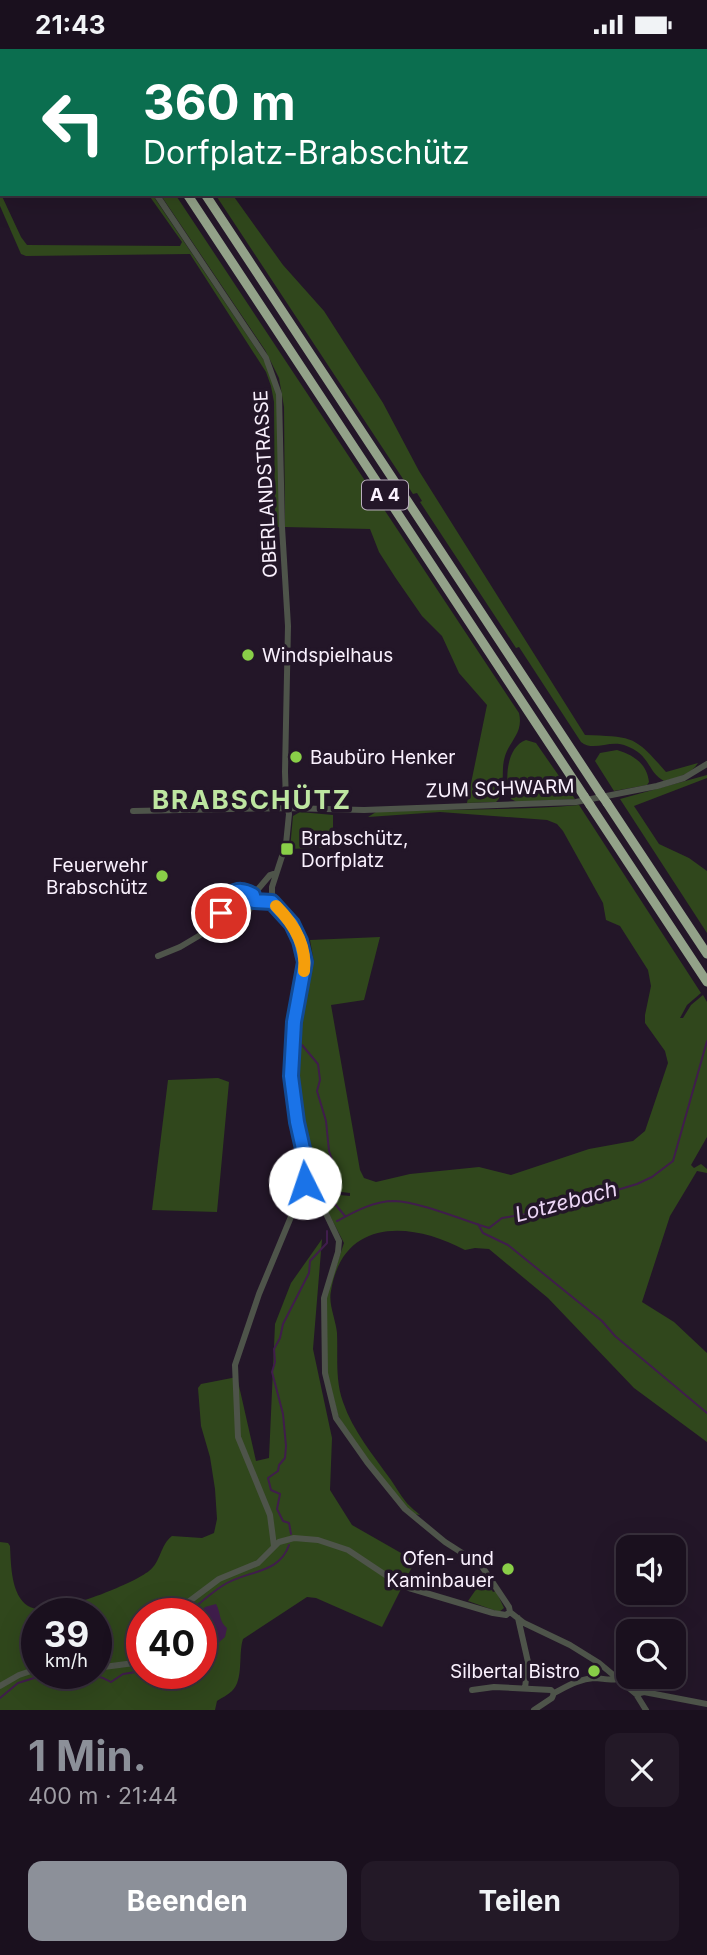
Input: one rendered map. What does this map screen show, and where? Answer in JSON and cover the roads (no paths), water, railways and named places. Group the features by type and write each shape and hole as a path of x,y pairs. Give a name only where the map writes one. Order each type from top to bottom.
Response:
{"highway":[{"name":"A 4","path":"188,196 707,982"},
{"name":"A 4","path":"206,196 706,953"}],"street":[{"name":"OBERLANDSTRASSE","path":"157,196 260,348 271,368 279,394 282,527 288,626 285,772 288,808 286,844 272,887 272,902"},
{"name":"ZUM SCHWARM","path":"133,811 288,808 364,810 576,802 665,784 691,775 707,764"},
{"path":"248,912 253,898 270,874 276,873"},
{"path":"158,956 202,934 206,925 225,910 229,895 235,891 245,891 253,898 272,902 292,924 305,962 294,1022 291,1076 297,1122 310,1180 338,1241 338,1252 324,1298 325,1373 336,1418 405,1509 445,1542 481,1565 510,1612 592,1658 616,1678"},
{"path":"274,1546 270,1515 238,1437 235,1366 281,1239 305,1183 310,1180"},
{"path":"194,1598 219,1579 263,1560 274,1546 294,1538 326,1542 356,1555 402,1585 493,1613 506,1615 510,1612"},
{"path":"518,1618 528,1662 525,1688"},
{"path":"0,1686 21,1674"},
{"path":"534,1710 552,1698 554,1693 586,1679 616,1679"},
{"path":"471,1690 494,1687 525,1688 551,1690 554,1693"},
{"path":"630,1689 646,1710"},
{"path":"636,1694 643,1692 706,1702"}],"waterway":[{"name":"Lotzebach","path":"337,1221 371,1205 394,1201 429,1208 489,1228 502,1218 551,1210 652,1177 673,1161 707,1041"},
{"path":"302,1045 318,1064 320,1080 317,1091 335,1168 334,1203 345,1216"},
{"path":"478,1224 483,1233 508,1245 602,1321 615,1336 707,1413"},
{"name":"Lotzebach","path":"291,1534 289,1523 283,1521 277,1509 280,1494 271,1490 268,1478 278,1471 285,1458 286,1446 283,1414 272,1372 275,1362 274,1349 283,1324 309,1273 310,1261 327,1243 327,1231"},
{"name":"Lotzebach","path":"206,1598 231,1581 278,1562 289,1545"},
{"name":"Lotzebach","path":"112,1681 126,1674"},
{"name":"Lotzebach","path":"0,1698 21,1682"}],"place":[{"name":"Windspielhaus","path":"248,655"},
{"name":"Baubüro Henker","path":"296,757"},
{"name":"Brabschütz, Dorfplatz","path":"287,849"},
{"name":"Feuerwehr Brabschütz","path":"162,876"},
{"name":"Ofen- und Kaminbauer","path":"508,1569"},
{"name":"Silbertal Bistro","path":"594,1671"}],"district":[{"name":"BRABSCHÜTZ","path":"252,800"}]}
